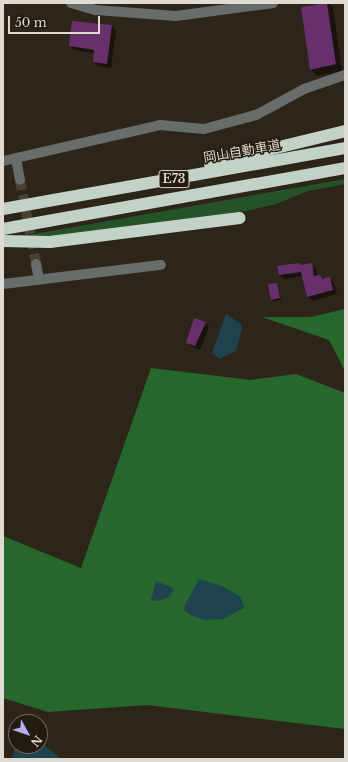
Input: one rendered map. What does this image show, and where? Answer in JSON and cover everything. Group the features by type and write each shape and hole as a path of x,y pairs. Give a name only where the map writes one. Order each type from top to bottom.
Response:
{"highway":[{"path":"83,195 345,131"},
{"name":"岡山自動車道","path":"3,209 345,148"},
{"name":"E73","path":"3,229 345,168"},
{"path":"3,241 50,242 239,218"}],"street":[{"path":"71,3 96,10 176,16 273,3"},
{"path":"3,161 160,125 204,129 256,115 304,89 345,74"},
{"path":"16,159 20,180"},
{"path":"36,264 40,280"},
{"path":"3,284 161,264"}],"green space":[{"path":"345,179 345,184 308,191 276,204 246,211 73,235 17,237"},
{"path":"345,309 345,371 329,340 262,317 311,317"},
{"path":"151,368 251,380 296,374 345,393 345,729 147,705 48,712 3,698 3,536 81,568"}],"water":[{"path":"226,314 241,324 242,328 236,351 219,359 212,353"},
{"path":"199,579 222,586 241,597 244,608 223,619 204,620 190,615 184,610 185,605"},
{"path":"156,581 173,588 171,596 158,601 151,600"},
{"path":"48,748 62,759 12,759 13,754 48,754"}],"building":[{"path":"315,3 327,3 336,64 310,70 301,7 316,5"},
{"path":"72,21 112,25 107,64 93,62 94,50 69,46"},
{"path":"299,263 300,265 312,263 314,276 320,275 322,279 330,277 333,290 307,297 301,272 279,275 277,266"},
{"path":"277,283 280,298 271,300 268,284"},
{"path":"194,318 206,322 195,346 186,343"}],"tunnel":[{"path":"20,180 36,264"}]}
